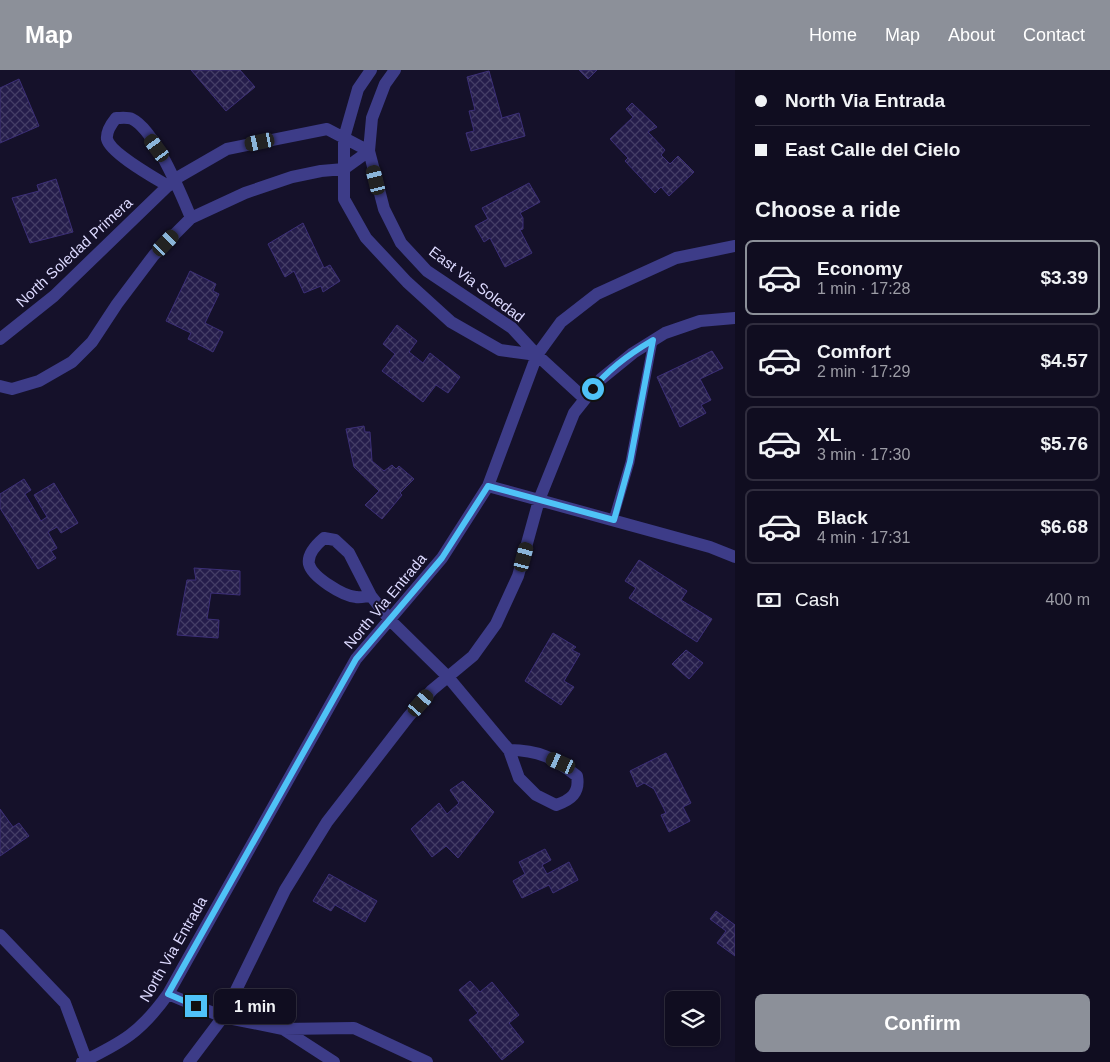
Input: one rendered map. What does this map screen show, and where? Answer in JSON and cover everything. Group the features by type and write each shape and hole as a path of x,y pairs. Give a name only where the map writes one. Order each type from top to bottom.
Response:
{"street":[{"path":"371,70 358,90 344,138 344,199 361,230 406,282 451,322 500,350 538,356"},
{"name":"East Via Soledad","path":"395,70 385,84 372,118 369,151 384,209 401,243 427,271 512,328 538,356 585,398"},
{"path":"171,183 112,149 107,138 110,126 116,118 131,119 143,128 191,218"},
{"name":"North Soledad Primera","path":"0,339 54,296 171,183 227,149 327,129 369,151"},
{"path":"0,386 12,389 38,381 72,362 92,342 117,304 154,255 191,218 245,193 292,176 344,169 369,151"},
{"name":"North Via Entrada","path":"85,1061 120,1044 152,1017 168,994 356,659 442,558 488,486 538,356 561,322 597,294 676,258 735,246"},
{"path":"189,1062 223,1017 285,890 327,822 409,716 432,690 473,656 496,624 518,576 539,500 574,413 585,398 601,379 633,353 653,340 700,321 735,318"},
{"path":"488,486 710,547 735,557"},
{"path":"371,596 355,597 336,590 315,574 309,564 310,554 319,542 324,538 335,540 349,553 371,596 390,620 448,677 509,750 519,778 536,795 556,805 568,801 577,792 579,785 577,776 561,763 532,750 509,750"},
{"path":"0,935 64,1003 85,1061"},
{"path":"168,994 223,1017 284,1029 354,1028 427,1062"},
{"path":"284,1029 334,1062"}],"lane":[{"path":"614,520 630,462 653,340"}],"building":[{"path":"191,70 240,70 255,87 226,111"},
{"path":"579,70 597,70 588,79"},
{"path":"489,71 502,118 519,113 525,136 471,151 466,133 474,131 469,111 475,110 467,77"},
{"path":"19,79 39,126 0,143 0,88"},
{"path":"632,103 657,127 648,132 665,150 661,155 670,164 678,156 694,172 669,196 661,187 655,193 625,161 628,158 610,139 633,117 626,109"},
{"path":"56,179 73,232 30,243 12,198 39,191 37,185"},
{"path":"529,183 540,202 520,213 523,218 523,229 520,230 532,253 505,267 490,238 484,242 475,226 488,219 482,208"},
{"path":"303,223 324,268 330,265 340,281 323,292 321,286 304,293 294,271 285,277 268,244"},
{"path":"190,271 216,284 213,291 219,294 205,323 223,332 213,352 188,339 191,333 166,321"},
{"path":"397,325 417,341 409,352 423,363 430,353 460,377 448,393 436,385 423,402 382,371 395,354 383,344"},
{"path":"712,351 723,368 700,379 711,400 701,405 706,413 680,427 657,377"},
{"path":"364,426 365,432 370,432 372,461 384,471 392,465 396,469 399,466 414,479 400,493 402,495 382,519 365,505 379,491 354,467 346,429"},
{"path":"24,479 31,490 25,494 41,521 47,517 34,495 54,483 78,523 61,533 57,527 48,532 57,548 51,551 56,558 38,569 0,508 0,494"},
{"path":"639,560 687,591 681,600 712,619 697,642 629,598 636,588 625,581"},
{"path":"194,568 240,571 240,595 211,593 207,619 219,620 218,638 177,635 187,580 196,580"},
{"path":"553,633 576,647 572,650 580,654 564,681 574,687 561,705 525,681"},
{"path":"686,650 703,663 689,679 672,664"},
{"path":"666,753 691,803 683,807 690,821 669,832 661,815 666,813 654,789 644,783 637,787 630,771"},
{"path":"463,781 494,812 458,858 446,846 432,857 411,829 439,803 447,814 459,803 450,790"},
{"path":"0,809 13,827 19,823 29,836 0,856"},
{"path":"545,849 551,860 542,865 547,874 569,862 578,880 553,893 549,885 522,898 513,881 525,874 519,862"},
{"path":"329,874 377,901 365,922 335,905 331,911 313,901"},
{"path":"716,911 735,925 735,956 717,943 726,931 710,919"},
{"path":"470,981 480,992 492,982 519,1015 509,1023 524,1042 502,1060 469,1020 478,1013 459,990"}],"route":[{"path":"196,1006 168,994 356,659 442,558 488,486 614,520 630,462 653,340 633,353 601,379 593,389"}]}
